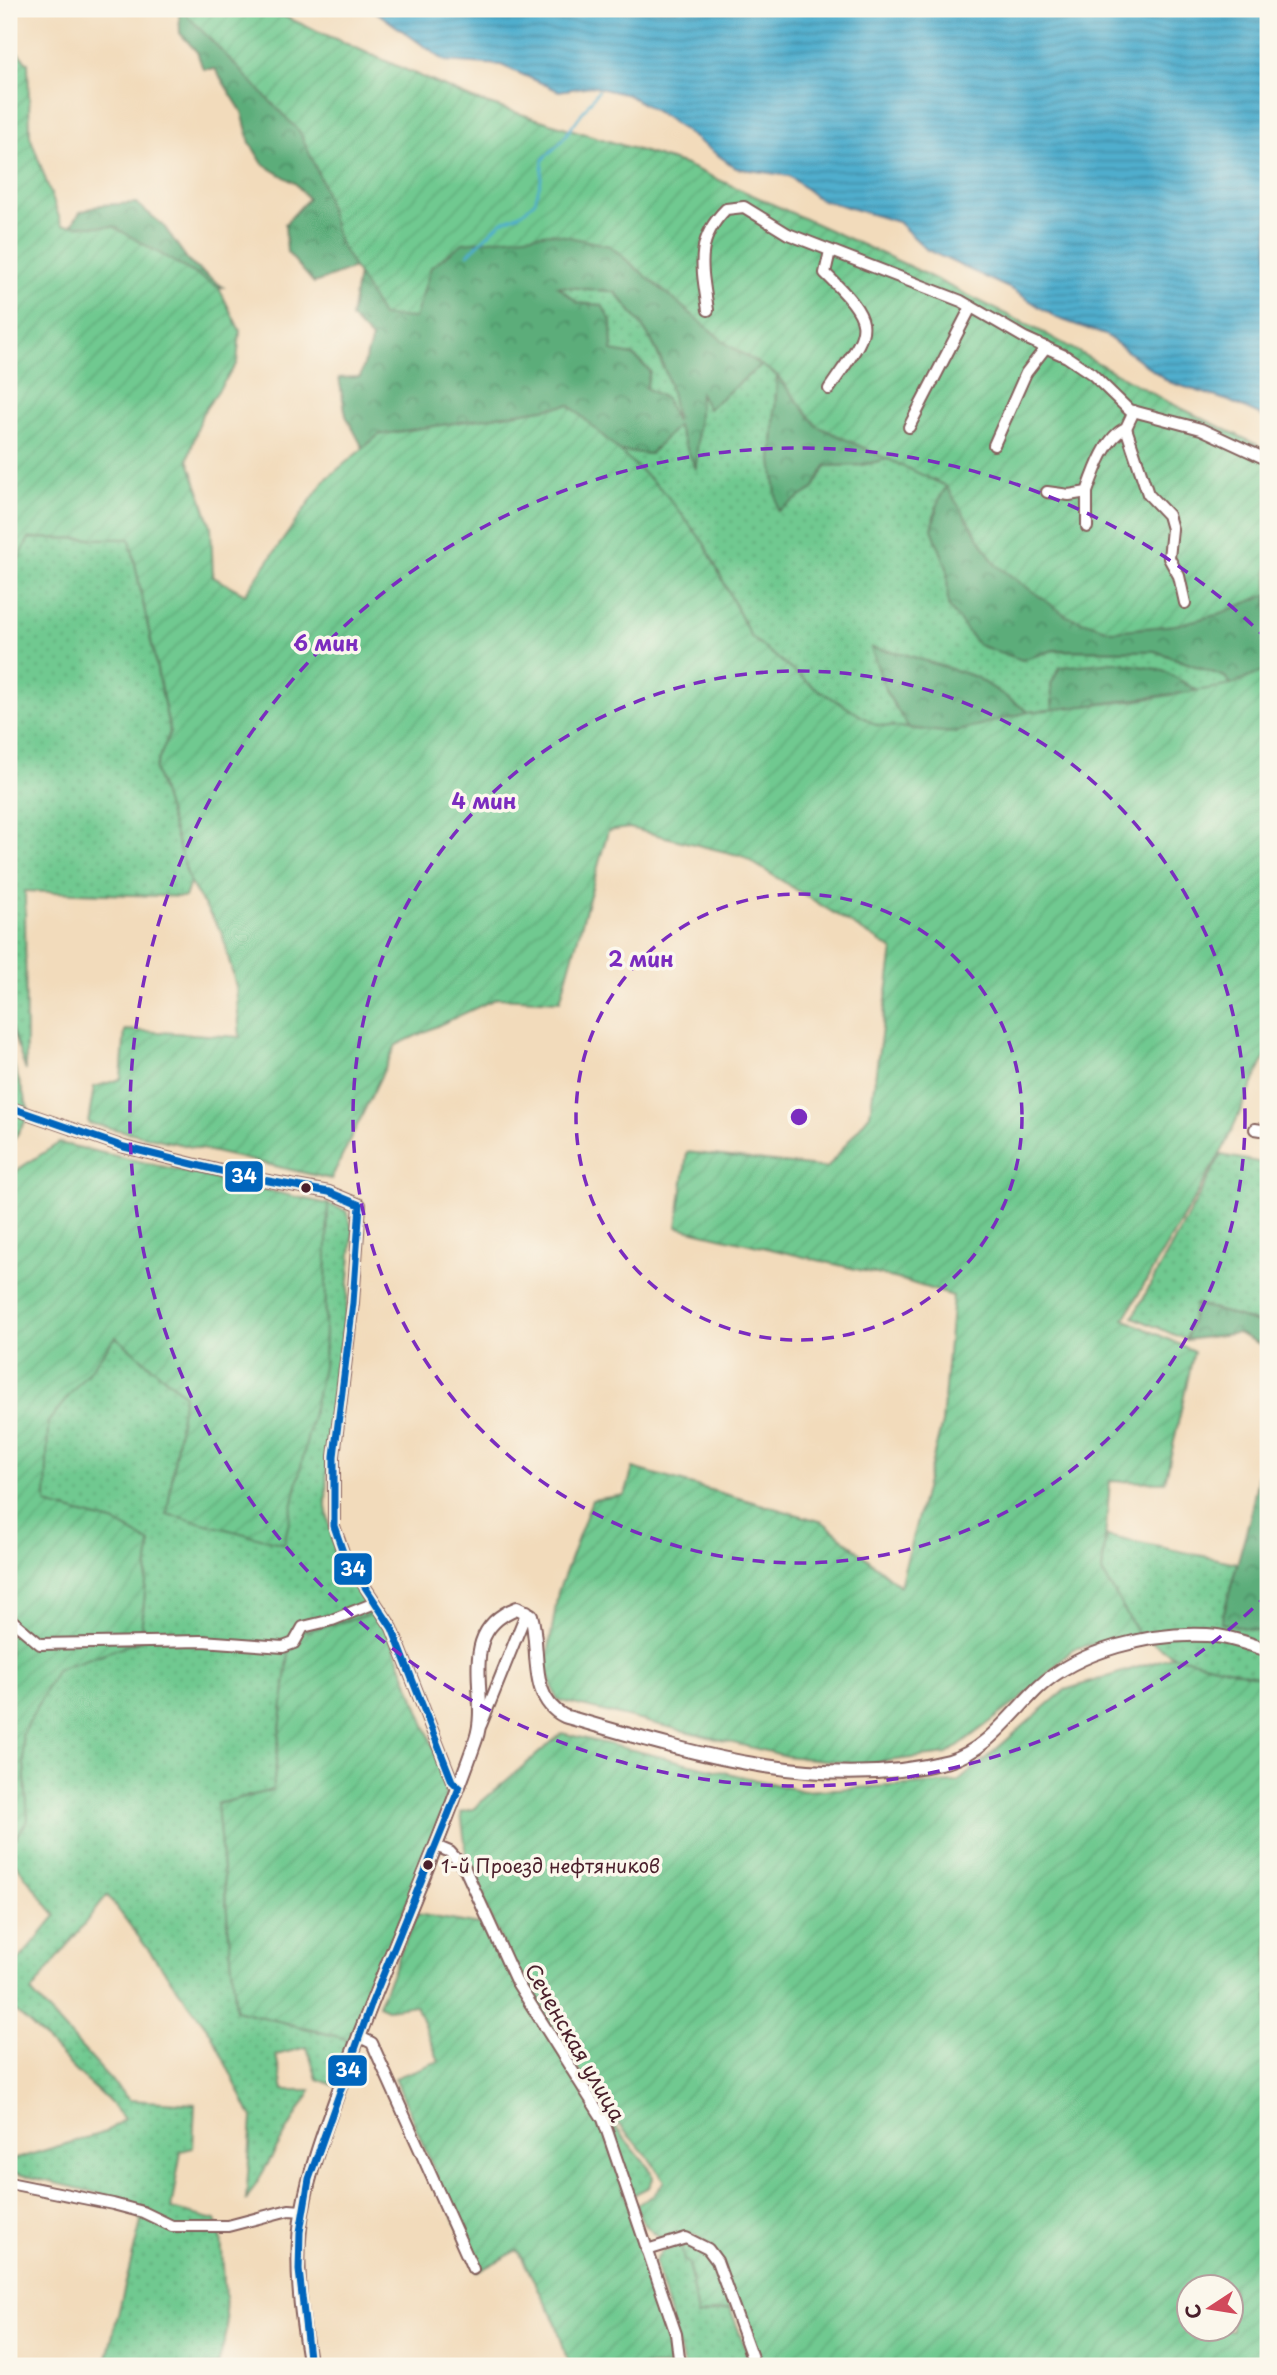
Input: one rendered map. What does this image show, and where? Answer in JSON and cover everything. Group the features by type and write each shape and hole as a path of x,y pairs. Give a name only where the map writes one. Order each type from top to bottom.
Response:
{"street":[{"path":"708,310 703,276 705,234 726,209 744,207 777,228 971,307 1092,374 1112,396 1134,411 1201,429 1268,460"},
{"path":"830,251 825,273 856,303 864,316 863,338 830,389"},
{"path":"909,427 971,307"},
{"path":"994,446 1027,373 1046,347"},
{"path":"1134,411 1126,428 1148,494 1168,514 1172,529 1169,558 1180,576 1185,603"},
{"path":"1087,527 1087,492 1094,473 1118,431 1126,428"},
{"path":"1047,492 1069,495 1087,492"},
{"path":"9,1107 134,1150 241,1176 330,1192 360,1205 353,1303 334,1456 334,1526 344,1555 401,1648 452,1781 459,1788"},
{"path":"1255,1129 1268,1131"},
{"path":"9,1618 40,1644 202,1641 283,1647 294,1643 303,1628 375,1603"},
{"path":"480,1728 477,1684 481,1646 493,1624 504,1613 517,1608 527,1611 534,1625 539,1681 543,1694 556,1712 703,1753 829,1775 870,1773 951,1760 986,1739 1057,1672 1091,1654 1115,1647 1207,1635 1268,1650"},
{"path":"310,2366 299,2281 302,2211 321,2140 358,2036 436,1846 527,1611"},
{"name":"Сеченская улица","path":"436,1846 450,1852 465,1869 516,1981 603,2119 676,2334 680,2366"},
{"path":"358,2036 372,2043 473,2269"},
{"path":"9,2183 113,2204 143,2212 172,2226 228,2226 289,2210 302,2211"},
{"path":"647,2250 686,2238 708,2249 717,2261 755,2366"}],"green space":[{"path":"179,9 267,9 472,99 686,165 610,246 727,344 761,365 708,409 700,393 696,469 677,426 650,454 619,451 569,405 379,435 363,448 346,416 339,378 360,377 372,339 351,318 358,274 354,268 314,283 287,252 285,224 308,199 296,184 263,164 250,143 242,112 215,69 203,69 197,52 180,33","holes":["558,286 615,292 640,323 657,351 669,383 676,422 666,399 646,388 650,371 633,355 612,351 611,321 602,305 578,303"]},
{"path":"181,9 267,9 472,99 686,165 909,266 1046,334 1166,401 1268,450 1268,594 1216,615 1175,625 1112,631 1067,616 996,565 946,486 817,426 777,375 727,344 610,246 551,233 463,243 431,267 415,318 382,316 338,240 322,182 300,132"},
{"path":"9,44 28,63 30,136 62,225 114,227 219,288 240,331 237,363 202,414 188,459 211,526 213,577 245,594 325,480 379,435 569,405 663,491 704,543 751,637 812,686 876,725 952,733 1029,712 1140,700 1232,685 1268,669 1268,1051 1223,1149 1124,1319 1194,1351 1165,1482 1110,1481 1102,1572 1138,1634 1073,1649 1018,1701 947,1754 861,1764 786,1756 557,1700 546,1668 558,1592 592,1500 625,1495 633,1468 823,1522 900,1586 942,1423 953,1296 902,1280 677,1227 687,1152 827,1168 870,1114 893,950 742,856 629,828 608,831 560,1001 497,998 396,1045 331,1179 88,1123 94,1087 121,1079 125,1030 240,1037 236,987 222,933 190,883 155,769 170,732 130,539 29,538 11,574 13,749 9,750"},
{"path":"136,203 163,225 190,263 223,287 196,289 65,235 80,212 101,205"},
{"path":"557,286 614,291 647,329 671,385 677,426 696,467 700,391 708,409 761,365 777,376 772,461 813,489 826,466 862,465 888,459 947,486 933,521 948,573 948,606 1022,660 1054,650 1155,651 1225,677 1232,685 1199,695 1163,670 1051,684 1053,710 1029,712 976,677 886,692 909,728 876,725 812,686 751,637 704,543 663,491 619,451 650,454 646,388 650,371 633,355 612,352 578,303"},
{"path":"777,376 818,426 888,459 862,465 826,466 813,489 778,511 772,461"},
{"path":"947,486 996,565 1112,631 1175,625 1216,615 1268,594 1268,669 1232,685 1225,677 1155,651 1054,650 1022,660 978,645 948,606 947,568 932,529 939,499"},
{"path":"29,538 130,539 170,733 155,769 190,883 185,897 25,891 26,1071 9,1022 9,750 13,749 11,573"},
{"path":"871,648 901,653 976,677 1029,712 951,733 909,728 886,692"},
{"path":"1115,662 1163,670 1198,691 1053,710 1051,684 1060,667"},
{"path":"9,1051 30,1114 13,1141 9,1139"},
{"path":"59,1143 328,1204 324,1362 284,1544 167,1514 184,1394 116,1337 48,1422 46,1504 116,1523 150,1543 140,1641 57,1669 22,1735 28,1820 9,1846 9,1175"},
{"path":"1221,1155 1268,1164 1268,1323 1262,1324 1196,1304 1186,1340 1133,1317"},
{"path":"328,1204 346,1211 353,1230 347,1303 327,1456 326,1507 333,1543 347,1572 377,1613 291,1635 273,1790 217,1804 236,2010 351,2040 333,2085 317,2079 307,2047 276,2055 283,2090 311,2090 246,2201 252,2118 211,2033 107,1895 31,1992 129,2100 195,2104 193,2148 181,2151 171,2209 216,2220 221,2234 227,2330 218,2366 105,2366 141,2222 132,2201 9,2172 9,2161 106,2132 124,2119 109,2101 9,2007 9,1972 56,1916 12,1859 9,1860 9,1846 28,1820 22,1735 56,1669 140,1641 150,1543 116,1523 45,1504 48,1422 116,1336 184,1394 168,1513 324,1362"},
{"path":"1196,1304 1261,1324 1268,1323 1268,1348 1237,1333 1186,1340"},
{"path":"1268,1425 1268,1633 1221,1623 1250,1517"},
{"path":"1106,1536 1237,1563 1221,1623 1268,1633 1268,1679 1174,1656 1138,1634 1102,1572"},
{"path":"377,1613 388,1631 442,1769 446,1799 441,1820 351,2040 236,2010 217,1804 273,1790 291,1635"},
{"path":"1174,1656 1268,1679 1268,2366 759,2366 711,2247 695,2235 660,2238 642,2220 637,2204 653,2196 665,2181 648,2157 602,2106 519,1980 468,1867 461,1812 473,1809 562,1733 803,1791 958,1782 1065,1690"},
{"path":"417,1914 485,1926 600,2120 672,2334 676,2366 569,2366 556,2323 518,2250 477,2272 395,2078 439,2061 416,2005 387,2009 378,2005"},
{"path":"611,2122 652,2172 653,2179 649,2187 635,2194 632,2194"},
{"path":"681,2245 689,2262 697,2316 730,2308 752,2366 684,2366 655,2262 662,2251"},
{"path":"681,2245 694,2247 711,2258 720,2275 730,2308 697,2316 689,2263 684,2261"},
{"path":"9,2285 17,2366 9,2366"}],"water":[{"path":"372,9 1268,9 1268,419 1229,401 1169,382 1105,335 1057,318 1013,290 927,250 898,222 819,199 789,176 736,168 665,117 628,95 591,86 559,91 501,65 445,61"}],"waterway":[{"path":"468,254 501,222 522,213 535,201 543,159 560,143 598,91"}],"transit line":[{"name":"34","path":"9,1107 124,1147 241,1176 329,1192 360,1205 353,1303 334,1456 334,1526 344,1555 392,1628 452,1781 459,1788"},
{"name":"34","path":"310,2366 299,2270 300,2232 309,2179 370,2007 459,1788"}],"place":[{"name":"1-й Проезд нефтяников","path":"428,1865"}]}
